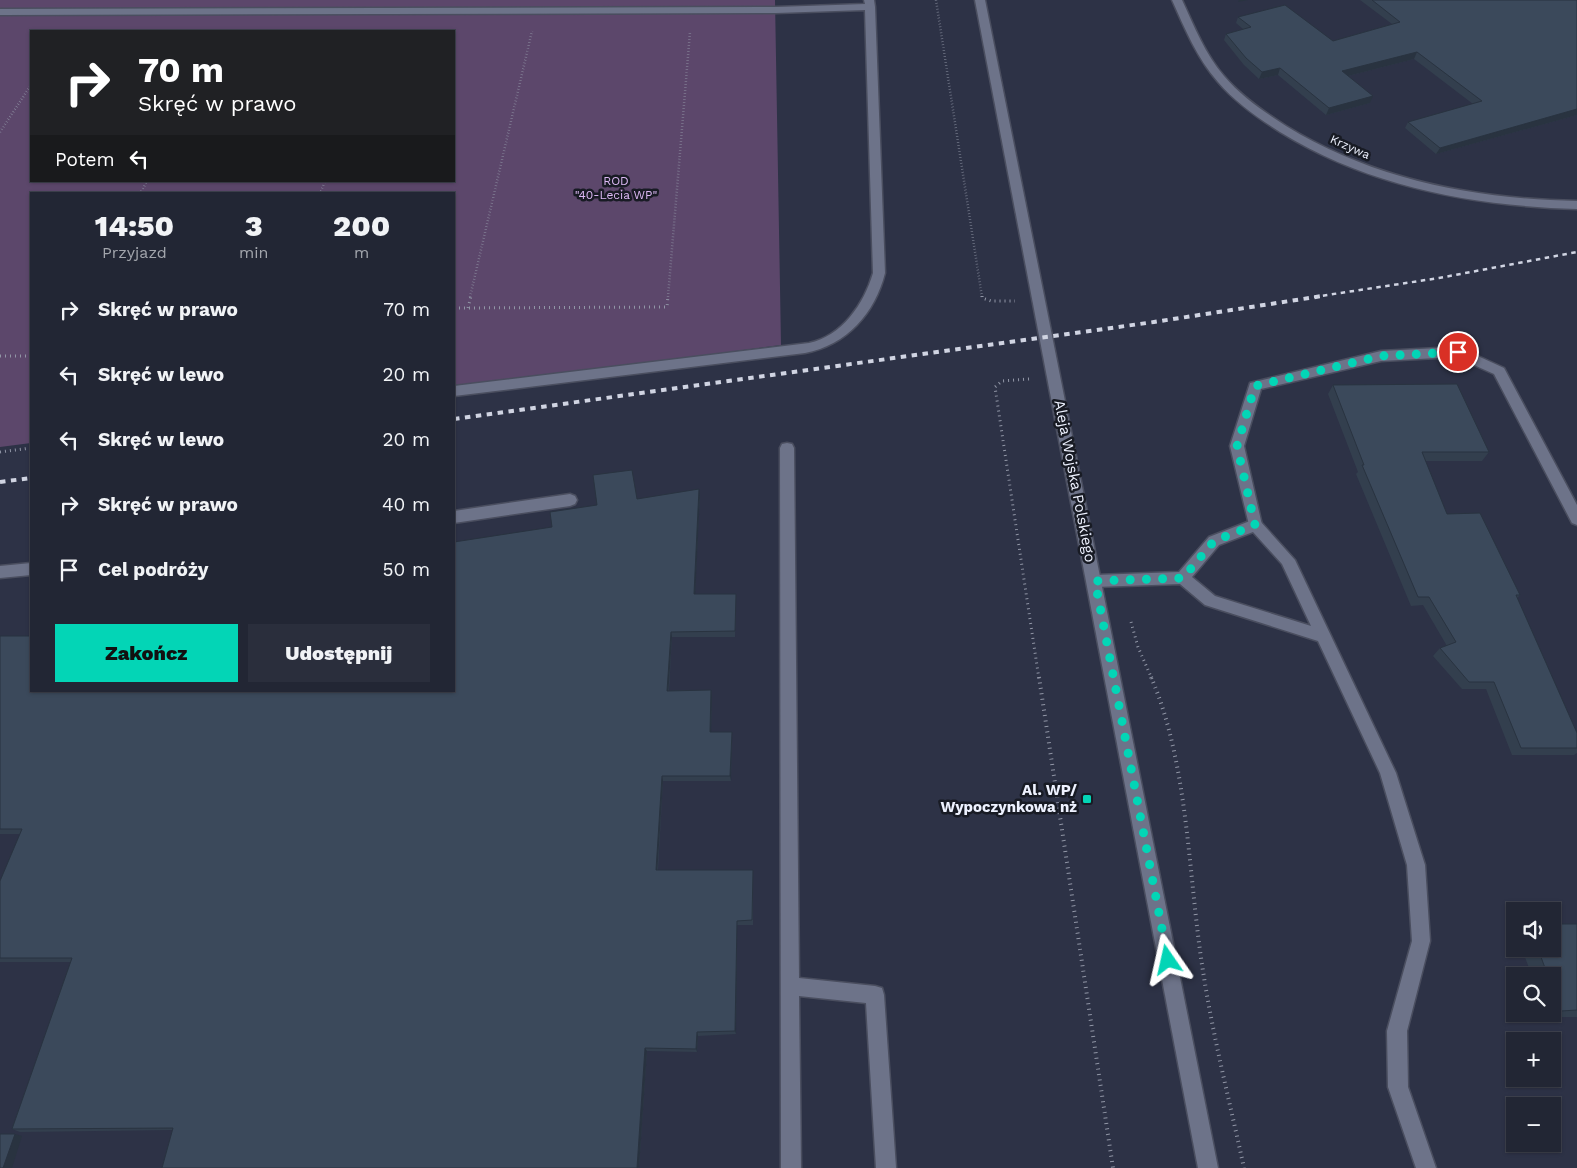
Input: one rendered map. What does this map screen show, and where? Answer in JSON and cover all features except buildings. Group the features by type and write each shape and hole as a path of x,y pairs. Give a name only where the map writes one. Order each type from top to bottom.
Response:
{"main road":[{"name":"Aleja Wojska Polskiego","path":"980,0 1095,581 1208,1168"},
{"name":"Krzywa","path":"1177,0 1210,65 1229,87 1270,120 1295,136 1377,174 1426,187 1472,197 1520,204 1577,205"},
{"path":"0,12 692,10 869,4 872,36 879,273 876,290 865,307 840,335 818,346 792,350 455,391"},
{"path":"1426,1168 1398,1087 1397,1031 1421,941 1416,865 1388,772 1324,636 1288,560 1255,525 1237,446 1255,386 1381,356 1458,352 1499,371 1577,519"},
{"path":"787,448 791,1168"},
{"path":"455,517 570,500"},
{"path":"1183,578 1214,541 1255,525"},
{"path":"0,572 30,569"},
{"path":"1095,581 1183,578 1210,601 1324,636"},
{"path":"790,986 875,995 886,1168"}],"path":[{"path":"936,0 982,298 985,301 1018,301"},
{"path":"455,308 667,307 692,10"},
{"path":"468,308 537,11"},
{"path":"0,132 30,87"},
{"path":"0,356 30,356"},
{"path":"1032,379 1002,381 995,387 1114,1168"},
{"path":"0,452 30,448"}],"green space":[{"name":"ROD \"40-Lecia WP\"","path":"0,0 775,0 781,345 455,388 455,192 30,192 30,443 0,447"}],"railway":[{"path":"1314,297 1439,278 1577,252"},
{"path":"455,419 1154,322 1322,296"},
{"path":"0,482 30,478"}],"place":[{"name":"Al. WP/ Wypoczynkowa nż","path":"1087,799"}],"route":[{"path":"1168,960 1095,581 1183,578 1214,541 1255,525 1237,446 1255,386 1381,356 1458,352"}]}
